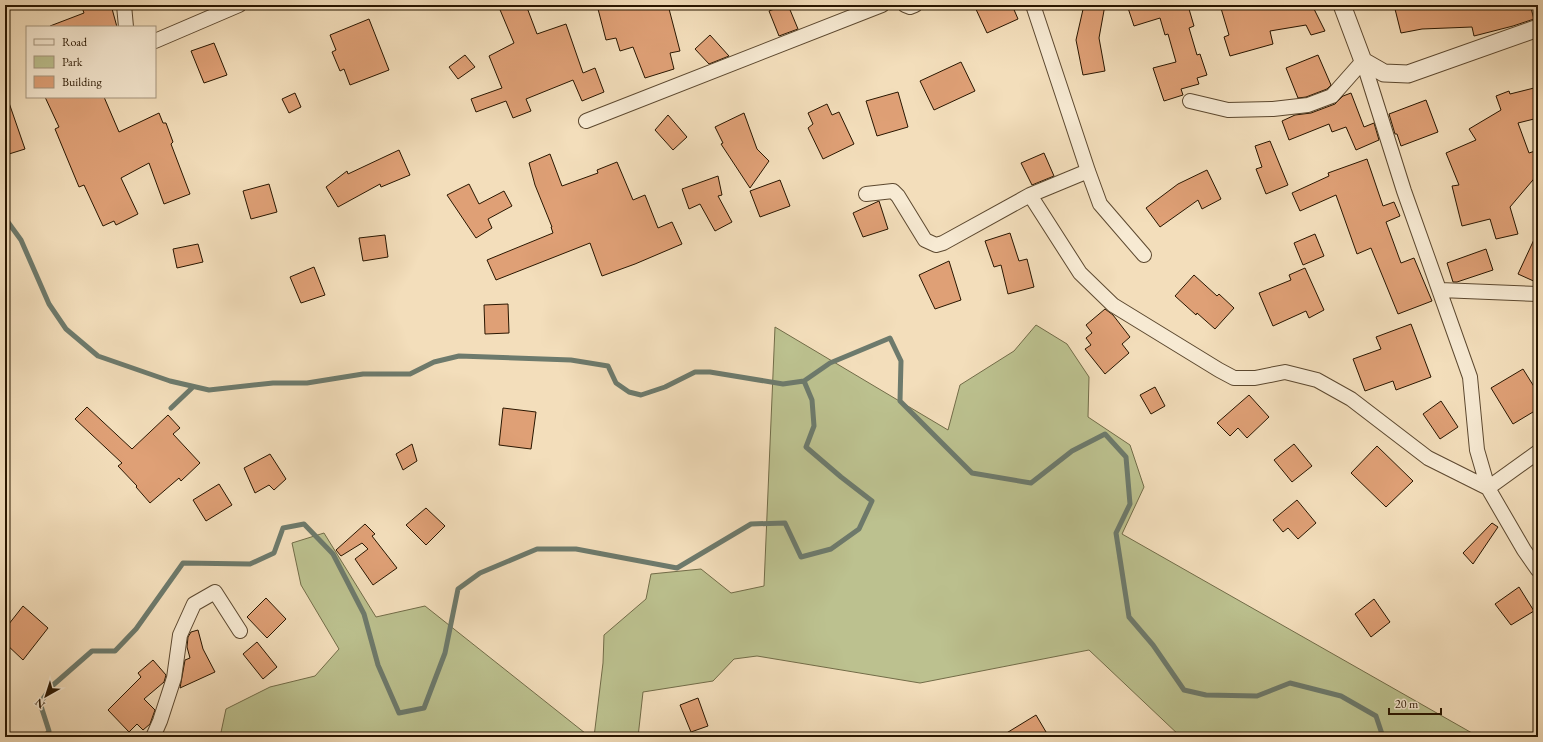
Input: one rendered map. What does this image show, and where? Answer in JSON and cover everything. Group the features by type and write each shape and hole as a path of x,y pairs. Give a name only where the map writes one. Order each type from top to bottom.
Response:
{"street":[{"path":"124,5 126,26"},
{"path":"156,41 239,5"},
{"path":"586,121 882,5"},
{"path":"905,5 910,7 915,5"},
{"path":"1033,5 1100,204 1144,255"},
{"path":"1342,5 1363,61 1404,191 1470,377 1477,450 1488,488 1524,550 1538,570"},
{"path":"1363,61 1384,73 1408,74 1538,28"},
{"path":"1190,102 1228,110 1273,109 1308,105 1332,96 1363,61"},
{"path":"866,194 893,191 898,196 926,240 936,245 943,243 1030,195 1088,171"},
{"path":"1030,195 1080,273 1113,305 1234,378 1255,378 1285,372 1317,380 1351,399 1428,458 1488,488"},
{"path":"1440,290 1538,294"},
{"path":"1488,488 1538,452"},
{"path":"153,737 160,721 174,678 180,635 194,604 215,592 240,631"}],"green space":[{"path":"1036,325 1067,344 1089,377 1088,417 1130,445 1144,487 1122,534 1479,737 1181,737 1089,650 920,683 757,656 734,659 713,681 643,692 638,737 594,737 603,663 604,635 646,599 651,574 701,569 731,593 764,586 775,327 948,430 960,385 1014,351"},
{"path":"324,533 376,617 425,606 590,737 220,737 226,709 270,687 315,676 339,649 301,585 292,543"}],"building":[{"path":"81,5 111,5 117,26 50,26 84,13"},
{"path":"498,5 526,5 537,34 566,24 583,73 595,68 604,92 582,101 573,80 526,99 531,111 513,118 506,101 476,112 471,99 502,88 489,56 514,43"},
{"path":"597,5 668,5 680,51 670,53 674,69 645,78 633,47 620,51 616,38 606,40"},
{"path":"788,5 798,29 779,36 769,11"},
{"path":"974,5 1012,5 1018,19 987,33"},
{"path":"1084,5 1105,5 1099,38 1105,71 1083,75 1076,40"},
{"path":"1127,5 1191,5 1191,8 1189,9 1194,26 1189,28 1197,55 1200,54 1207,75 1197,78 1199,84 1181,89 1183,95 1164,101 1153,68 1176,62 1168,34 1165,35 1160,18 1134,26"},
{"path":"1220,5 1312,5 1325,31 1311,35 1306,25 1270,31 1273,44 1230,56 1224,37 1229,35"},
{"path":"1394,5 1530,5 1534,19 1474,36 1472,27 1422,29 1401,33"},
{"path":"369,19 389,70 350,85 344,69 340,71 332,52 336,50 330,35"},
{"path":"710,35 729,56 709,64 695,49"},
{"path":"214,43 227,75 204,83 191,51"},
{"path":"465,55 475,67 458,79 449,67"},
{"path":"1318,55 1331,85 1327,89 1306,97 1298,98 1286,68"},
{"path":"961,62 975,91 934,110 920,81"},
{"path":"1538,87 1538,118 1518,123 1529,153 1538,150 1538,174 1510,207 1518,234 1496,239 1490,219 1462,226 1452,186 1459,185 1446,153 1476,140 1469,129 1501,110 1496,96 1509,91 1510,94"},
{"path":"898,92 908,127 877,136 866,101"},
{"path":"295,93 301,107 289,113 282,99"},
{"path":"1351,93 1364,127 1374,123 1379,140 1356,150 1346,127 1332,132 1329,124 1289,140 1282,121 1295,115 1311,113 1335,104 1343,96"},
{"path":"7,97 25,149 9,154 8,151 5,152 5,98"},
{"path":"45,98 104,98 119,132 159,113 163,123 166,123 173,142 171,144 190,194 164,204 149,163 121,178 138,214 116,225 114,221 103,226 84,185 79,187 55,129 59,127"},
{"path":"1426,100 1438,132 1401,146 1397,134 1395,134 1389,114"},
{"path":"827,104 832,115 839,112 854,144 823,159 808,128 813,124 808,113"},
{"path":"744,113 757,149 769,161 750,188 721,144 723,143 715,127"},
{"path":"668,115 687,137 673,150 655,130"},
{"path":"1270,141 1288,185 1266,194 1256,169 1262,167 1255,146"},
{"path":"399,150 410,175 381,187 380,184 338,207 326,187 347,171 348,174"},
{"path":"1044,153 1054,176 1032,185 1021,163"},
{"path":"550,154 562,186 598,173 597,170 617,162 633,200 645,195 658,228 672,222 682,244 602,276 590,243 496,280 487,260 553,233 535,185 529,163"},
{"path":"1367,159 1383,206 1394,202 1400,216 1386,222 1401,263 1414,258 1432,301 1398,314 1371,248 1357,254 1336,195 1300,211 1292,193 1329,176 1328,173"},
{"path":"1207,170 1221,199 1202,209 1198,200 1160,227 1146,208 1178,184"},
{"path":"718,176 722,195 718,196 732,222 715,231 700,204 689,209 682,189"},
{"path":"780,180 790,206 760,217 750,191"},
{"path":"269,184 277,212 251,219 243,191"},
{"path":"469,184 479,204 504,191 512,206 488,219 492,228 476,238 447,195"},
{"path":"879,201 888,229 863,237 853,213"},
{"path":"1538,231 1538,283 1518,274"},
{"path":"1010,233 1019,261 1027,259 1034,287 1008,294 1001,265 994,267 985,241"},
{"path":"1315,234 1324,256 1303,265 1294,243"},
{"path":"385,235 388,257 363,261 359,238"},
{"path":"198,244 203,262 177,268 173,249"},
{"path":"1486,249 1493,270 1453,282 1447,263"},
{"path":"949,261 961,300 935,309 919,275"},
{"path":"314,267 325,295 301,303 290,277"},
{"path":"1305,268 1324,310 1309,318 1306,311 1273,326 1259,293 1291,280 1289,275"},
{"path":"1194,275 1217,296 1219,294 1234,308 1215,329 1197,313 1196,315 1175,296"},
{"path":"508,304 509,333 485,334 484,305"},
{"path":"1105,309 1113,315 1130,337 1122,344 1129,353 1105,374 1085,349 1091,345 1086,338 1092,333 1086,325"},
{"path":"1411,324 1431,377 1396,390 1393,381 1365,391 1353,359 1381,349 1376,337"},
{"path":"1523,369 1538,393 1538,409 1513,424 1491,388"},
{"path":"1155,387 1165,406 1151,414 1140,395"},
{"path":"1249,395 1269,417 1247,438 1238,428 1230,436 1217,423"},
{"path":"1441,401 1458,427 1440,439 1423,414"},
{"path":"87,407 132,449 168,415 180,428 173,434 200,463 181,481 179,478 150,503 136,487 137,486 118,466 122,463 75,419"},
{"path":"503,408 536,412 531,449 499,445"},
{"path":"412,444 417,461 403,470 396,454"},
{"path":"1294,444 1312,466 1292,482 1274,460"},
{"path":"1377,446 1413,481 1386,507 1351,473"},
{"path":"270,454 286,479 274,490 269,485 255,493 244,468"},
{"path":"219,484 232,505 206,521 193,500"},
{"path":"1297,500 1316,523 1298,539 1288,528 1283,532 1273,520"},
{"path":"426,508 445,526 426,545 406,525"},
{"path":"1492,523 1498,527 1473,564 1463,553"},
{"path":"365,524 375,534 372,536 397,568 373,585 355,559 368,549 362,543 341,556 336,550"},
{"path":"1519,587 1534,611 1511,625 1495,604"},
{"path":"266,598 286,619 267,638 247,617"},
{"path":"1374,599 1390,622 1371,637 1355,614"},
{"path":"23,606 48,628 23,660 5,643 5,629"},
{"path":"198,630 203,649 215,672 180,688 185,660 190,658 187,647 188,637 191,632"},
{"path":"257,642 277,667 263,679 243,654"},
{"path":"153,660 166,675 164,682 144,699 155,710 150,724 143,730 137,724 129,732 108,710 141,677 138,673"},
{"path":"698,698 708,726 691,732 680,705"},
{"path":"1036,715 1049,737 1000,737"}],"waterway":[{"path":"5,218 21,240 49,304 66,329 98,356 170,381 209,390 273,383 307,383 363,374 410,374 434,362 459,356 571,360 608,366 616,383 629,392 641,395 665,387 695,372 710,372 783,384 804,381 830,363 890,338 901,361 900,401 972,473 1031,483 1072,451 1105,434 1126,457 1130,504 1116,533 1129,617 1153,645 1184,690 1206,695 1257,696 1290,683 1341,696 1376,716 1383,737"},
{"path":"45,737 49,731 40,703 52,686 92,651 115,651 136,629 183,563 250,564 274,553 283,528 304,524 333,554 364,614 378,665 399,713 424,708 445,653 458,589 480,573 537,549 576,549 677,568 751,524 785,523 801,557 831,549 859,529 872,501 806,447 814,426 812,400 804,381"},
{"path":"171,408 193,387"}]}
